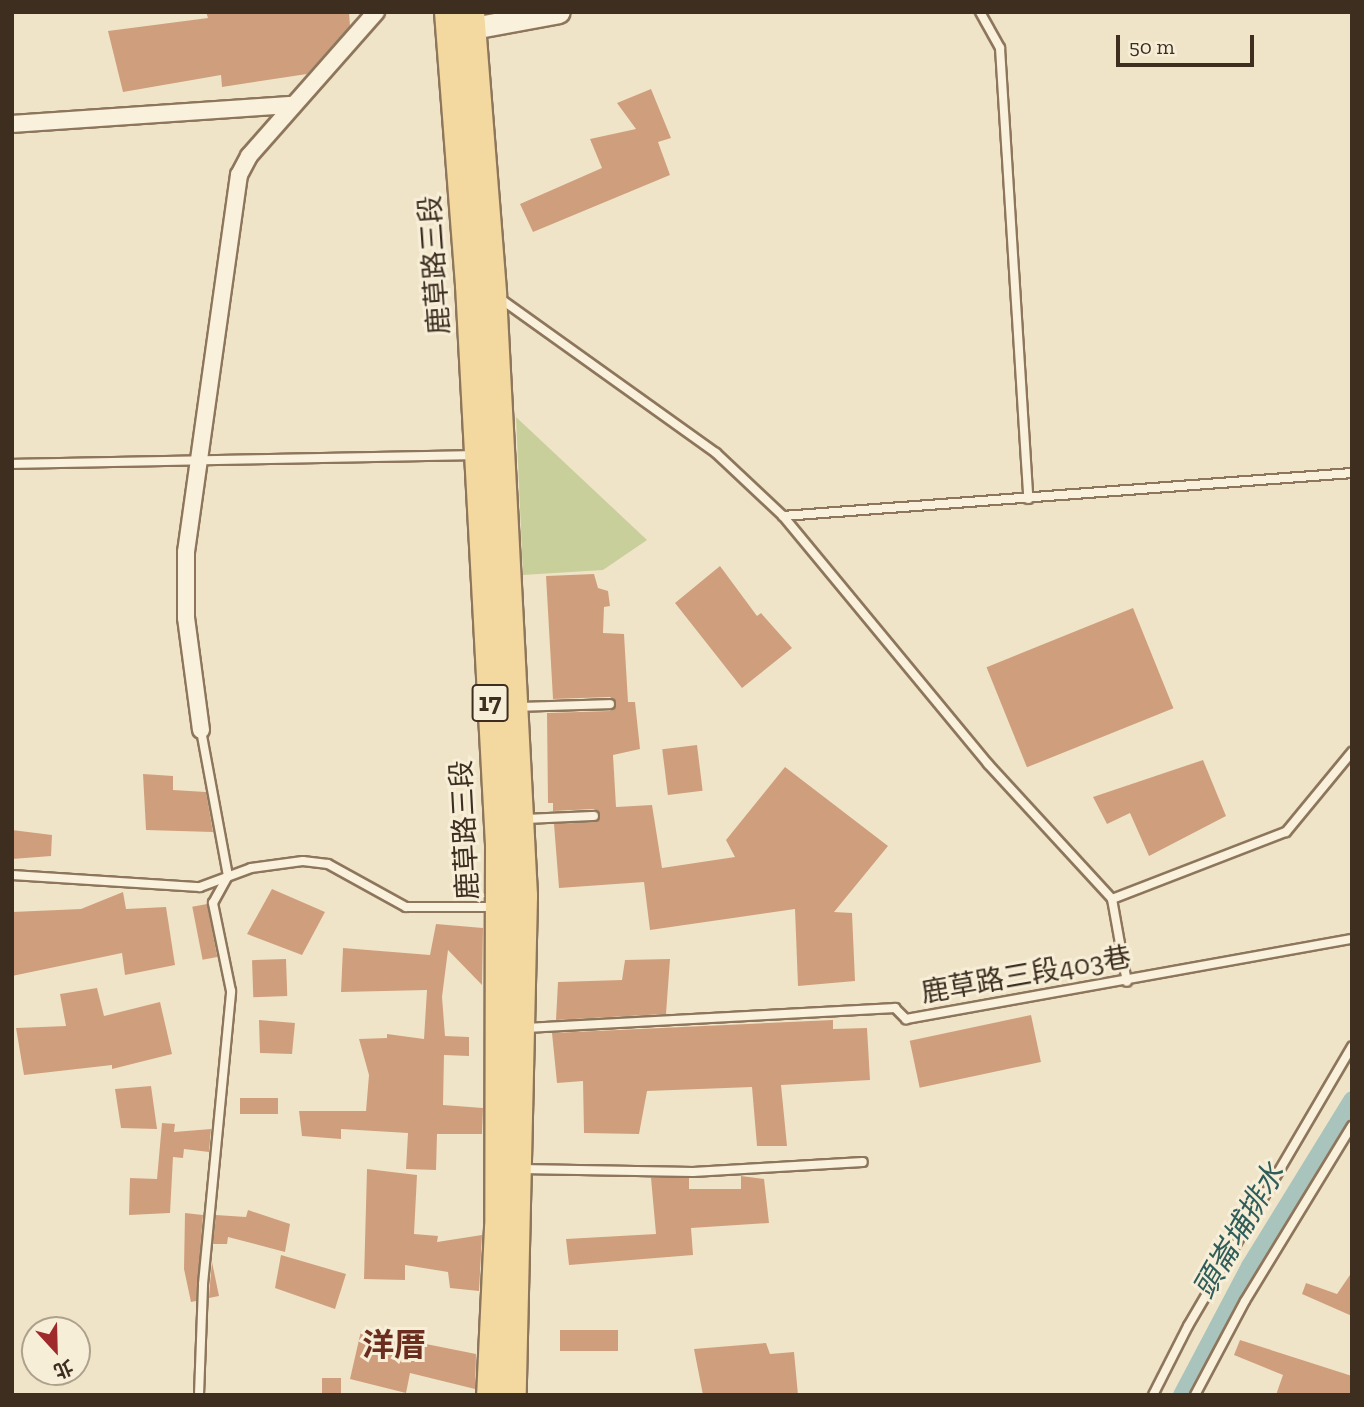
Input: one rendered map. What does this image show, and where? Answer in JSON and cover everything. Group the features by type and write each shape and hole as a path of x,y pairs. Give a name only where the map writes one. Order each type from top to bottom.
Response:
{"main road":[{"name":"鹿草路三段","path":"459,17 493,294 502,707 509,819 524,896 510,1029 490,1395"},
{"name":"鹿草路三段","path":"459,17 475,455 502,707"},
{"name":"鹿草路三段","path":"509,819 500,907 518,1168 513,1395"}],"street":[{"path":"201,730 186,578 198,462 239,175 249,156 376,12"},
{"path":"459,17 559,12"},
{"path":"12,124 292,105"}],"lane":[{"path":"980,12 1000,48 1028,499"},
{"path":"493,294 716,453 783,516 898,660 1112,899 1127,982"},
{"path":"12,464 475,455"},
{"path":"783,516 1352,473"},
{"path":"502,707 610,704"},
{"path":"199,1395 203,1284 231,991 213,903 228,876 201,730"},
{"path":"1112,899 1286,832 1352,752"},
{"path":"509,819 594,816"},
{"path":"12,875 200,887 228,876 303,861 328,864 406,907 500,907"},
{"name":"鹿草路三段403巷","path":"510,1029 895,1008 906,1019 1127,982 1352,939"},
{"path":"1153,1395 1256,1207 1352,1046"},
{"path":"1195,1395 1245,1301 1352,1126"},
{"path":"518,1168 693,1172 863,1162"}],"green space":[{"path":"516,417 647,540 603,570 523,575"}],"building":[{"path":"206,12 349,12 350,26 307,74 222,87 221,75 123,92 108,31 208,18"},
{"path":"651,89 671,138 658,142 670,175 533,232 520,204 602,168 590,139 636,129 617,103"},
{"path":"720,566 757,616 761,613 792,648 742,688 675,603"},
{"path":"594,574 598,588 608,591 610,606 604,607 603,633 624,634 628,702 635,702 640,749 613,755 616,807 652,805 662,868 735,857 726,840 785,767 888,846 834,912 852,913 855,981 798,986 795,909 650,930 644,882 559,888 554,824 595,822 600,815 594,809 553,811 553,803 548,803 547,713 610,711 616,703 610,697 553,699 546,576"},
{"path":"1133,608 1173,708 1027,767 987,667"},
{"path":"697,745 703,791 668,795 662,749"},
{"path":"1203,760 1226,816 1149,856 1130,813 1107,824 1093,797"},
{"path":"143,774 173,776 173,790 206,792 213,832 146,830"},
{"path":"12,830 52,835 51,856 12,859"},
{"path":"272,889 325,912 302,955 247,934"},
{"path":"123,892 126,909 166,907 175,965 125,975 122,953 12,976 12,912 81,909"},
{"path":"207,904 217,957 203,960 192,907"},
{"path":"436,924 483,928 482,985 448,950 442,997 445,1036 469,1037 469,1056 444,1055 443,1105 483,1108 482,1134 437,1134 436,1170 406,1169 408,1133 341,1129 341,1139 302,1136 299,1111 366,1111 369,1075 359,1039 387,1038 387,1034 424,1039 427,990 341,992 343,948 430,955"},
{"path":"286,959 287,996 253,997 252,960"},
{"path":"670,959 666,1014 556,1020 558,982 622,980 625,960"},
{"path":"97,988 104,1016 160,1002 172,1054 112,1069 112,1065 24,1075 16,1028 66,1026 60,994"},
{"path":"1031,1015 1041,1062 920,1088 910,1041"},
{"path":"259,1020 295,1023 292,1054 260,1053"},
{"path":"833,1020 833,1029 867,1028 870,1080 781,1085 787,1146 757,1146 752,1087 647,1091 639,1134 584,1133 583,1081 557,1083 552,1033"},
{"path":"151,1086 157,1129 121,1128 115,1089"},
{"path":"240,1098 278,1098 278,1114 240,1114"},
{"path":"162,1123 175,1124 174,1132 211,1129 209,1152 184,1149 183,1158 173,1157 170,1213 129,1215 130,1178 157,1179"},
{"path":"367,1169 417,1175 414,1234 438,1236 437,1242 482,1235 479,1291 450,1288 448,1272 405,1265 405,1280 364,1279"},
{"path":"741,1176 764,1179 769,1223 691,1228 693,1255 569,1265 566,1239 656,1234 651,1178 689,1178 689,1189 741,1189"},
{"path":"248,1210 290,1224 285,1252 228,1237 227,1244 213,1244 216,1215 246,1217"},
{"path":"185,1213 203,1215 196,1301 191,1302 184,1269"},
{"path":"281,1255 346,1274 335,1309 275,1288"},
{"path":"212,1262 219,1296 209,1298 210,1284"},
{"path":"1352,1272 1352,1316 1302,1294 1306,1283 1337,1294"},
{"path":"560,1330 618,1330 618,1351 560,1351"},
{"path":"361,1331 476,1354 475,1389 410,1373 406,1393 350,1379"},
{"path":"1240,1340 1352,1376 1352,1395 1276,1395 1283,1375 1234,1355"},
{"path":"766,1343 770,1354 794,1352 798,1395 703,1395 694,1349"},
{"path":"322,1378 341,1378 341,1395 322,1395"}],"waterway":[{"name":"頭崙埔排水","path":"1182,1395 1250,1266 1352,1100"}],"district":[{"name":"洋厝","path":"394,1345"}]}
